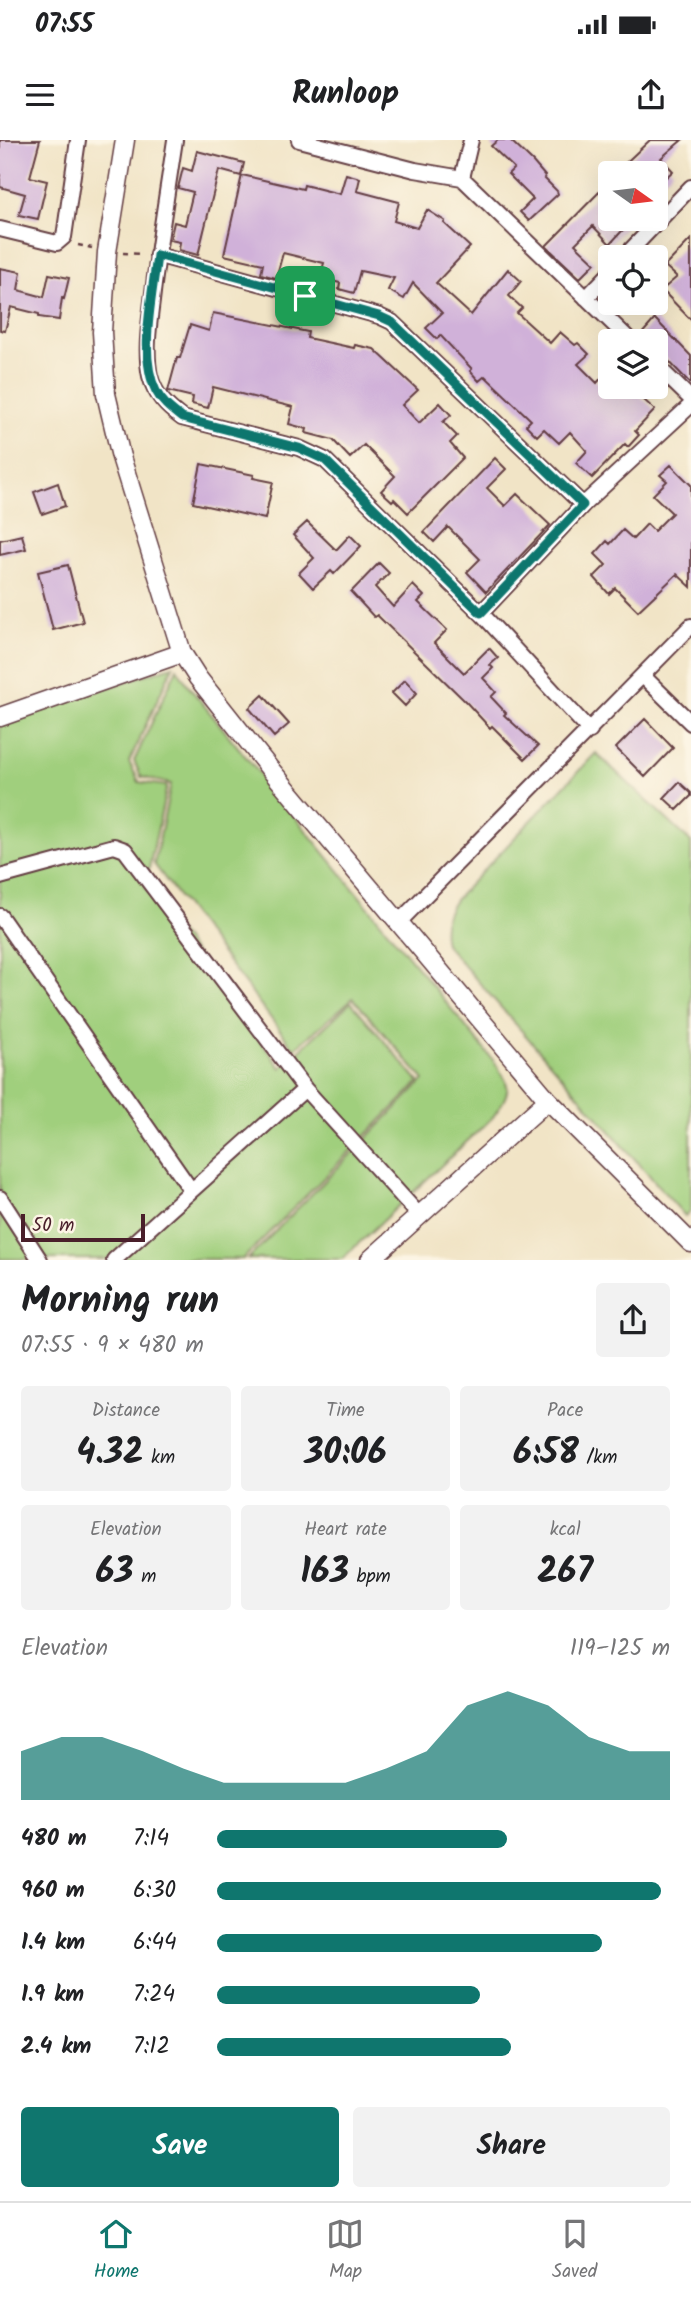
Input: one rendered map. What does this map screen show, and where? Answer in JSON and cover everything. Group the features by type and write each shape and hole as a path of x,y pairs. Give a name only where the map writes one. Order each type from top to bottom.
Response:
{"street":[{"path":"0,229 57,243 61,241 64,236 78,140"},
{"path":"125,140 107,252 102,332 106,394 121,457 182,653 198,678 262,759 548,1100 689,1234"},
{"path":"175,140 157,255 148,339 150,376 167,407 182,418 299,448 325,460 481,613 590,731"},
{"path":"299,140 317,142 415,170 461,178 618,329"},
{"path":"461,178 471,140"},
{"path":"635,245 691,187"},
{"path":"157,255 379,316 392,322 583,505"},
{"path":"586,298 598,286"},
{"path":"668,377 691,399"},
{"path":"481,613 583,505 691,405"},
{"path":"398,923 691,626"},
{"path":"1,712 182,653"},
{"path":"643,676 691,723"},
{"path":"0,877 114,846 125,850 305,1089 419,1215"},
{"path":"0,916 191,1190"},
{"path":"114,1259 305,1089"},
{"path":"370,1259 548,1100"},
{"path":"0,1198 40,1259"}],"green space":[{"path":"173,666 129,762 139,782 167,786 145,887 281,1068 351,1002 419,1082 243,1259 0,1259 0,722"},
{"path":"177,668 189,687 493,1060 506,1083 504,1100 493,1117 342,1259 248,1259 424,1080 353,998 294,1049 154,864 171,784 141,777 134,761"},
{"path":"596,753 691,842 691,1210 685,1216 445,944 445,921 455,900"}],"building":[{"path":"0,140 40,140 30,177 47,181 38,219 19,215 25,194 0,187"},
{"path":"498,140 510,140 557,191 558,194 529,221 520,212 533,199 508,174 514,168 491,146"},
{"path":"650,140 682,140 661,158 664,161 628,161"},
{"path":"197,151 244,163 241,176 219,170 198,255 179,250 180,242 170,240 174,222 185,225 193,192 178,188 183,168 192,171"},
{"path":"346,174 360,178 357,191 399,202 394,221 417,228 427,210 445,221 444,223 470,247 436,283 471,315 508,269 521,281 509,296 522,308 517,313 550,343 560,332 575,345 578,343 589,354 578,364 598,382 598,399 643,399 655,410 635,431 639,435 628,447 625,444 592,478 576,463 587,451 570,432 559,443 544,429 537,436 526,425 531,420 485,376 479,381 470,371 472,369 440,335 437,339 426,328 442,313 413,283 404,299 388,290 394,278 360,271 354,293 339,289 340,283 320,278 324,263 283,253 276,278 261,274 263,264 224,255 242,175 303,189 304,185 340,194"},
{"path":"598,193 598,231 622,231 610,244 593,226 575,244 595,263 580,278 546,246"},
{"path":"691,239 691,320 668,296 668,285 677,277 668,269 668,263"},
{"path":"0,268 21,272 18,290 44,297 49,274 69,278 64,299 62,298 59,320 39,317 39,314 11,307 5,331 0,330"},
{"path":"213,313 308,332 307,338 354,348 355,345 374,349 418,390 402,405 419,423 440,403 451,415 443,422 457,436 450,443 463,458 408,513 381,491 395,476 364,445 350,458 333,440 306,433 307,429 289,424 293,407 213,387 208,408 192,404 193,397 168,391 190,325 209,331"},
{"path":"655,319 665,329 646,329"},
{"path":"668,332 691,356 691,384 668,360"},
{"path":"495,458 506,469 487,488 505,506 517,494 550,525 486,592 467,572 480,559 448,527 434,542 424,532"},
{"path":"201,464 254,475 253,478 273,482 265,519 193,503"},
{"path":"671,465 691,485 691,587 677,574 638,611 615,588 609,594 594,577 606,565 595,554 607,541 610,544 623,530 633,539 647,524 654,531 672,513 653,495 667,481 660,475"},
{"path":"58,483 65,506 42,514 34,492"},
{"path":"307,522 336,550 350,535 361,546 334,574 331,571 313,588 299,573 314,558 293,535"},
{"path":"22,535 26,549 0,555 0,540"},
{"path":"379,563 389,573 375,587 393,607 413,585 424,596 418,602 447,630 434,643 464,673 489,648 498,658 490,665 493,668 483,678 496,692 491,697 506,713 504,715 538,746 525,759 492,726 490,728 377,615 374,617 351,592"},
{"path":"68,565 83,622 53,630 38,572"},
{"path":"405,680 417,693 405,706 392,693"},
{"path":"263,695 289,724 274,737 249,708"},
{"path":"645,719 673,748 645,777 616,748"},
{"path":"679,782 691,796 677,810 664,798"}],"route":[{"path":"157,255 305,296 392,322 583,505 481,613 325,460 299,448 182,418 167,407 157,392 150,376 148,339 157,255"}]}
